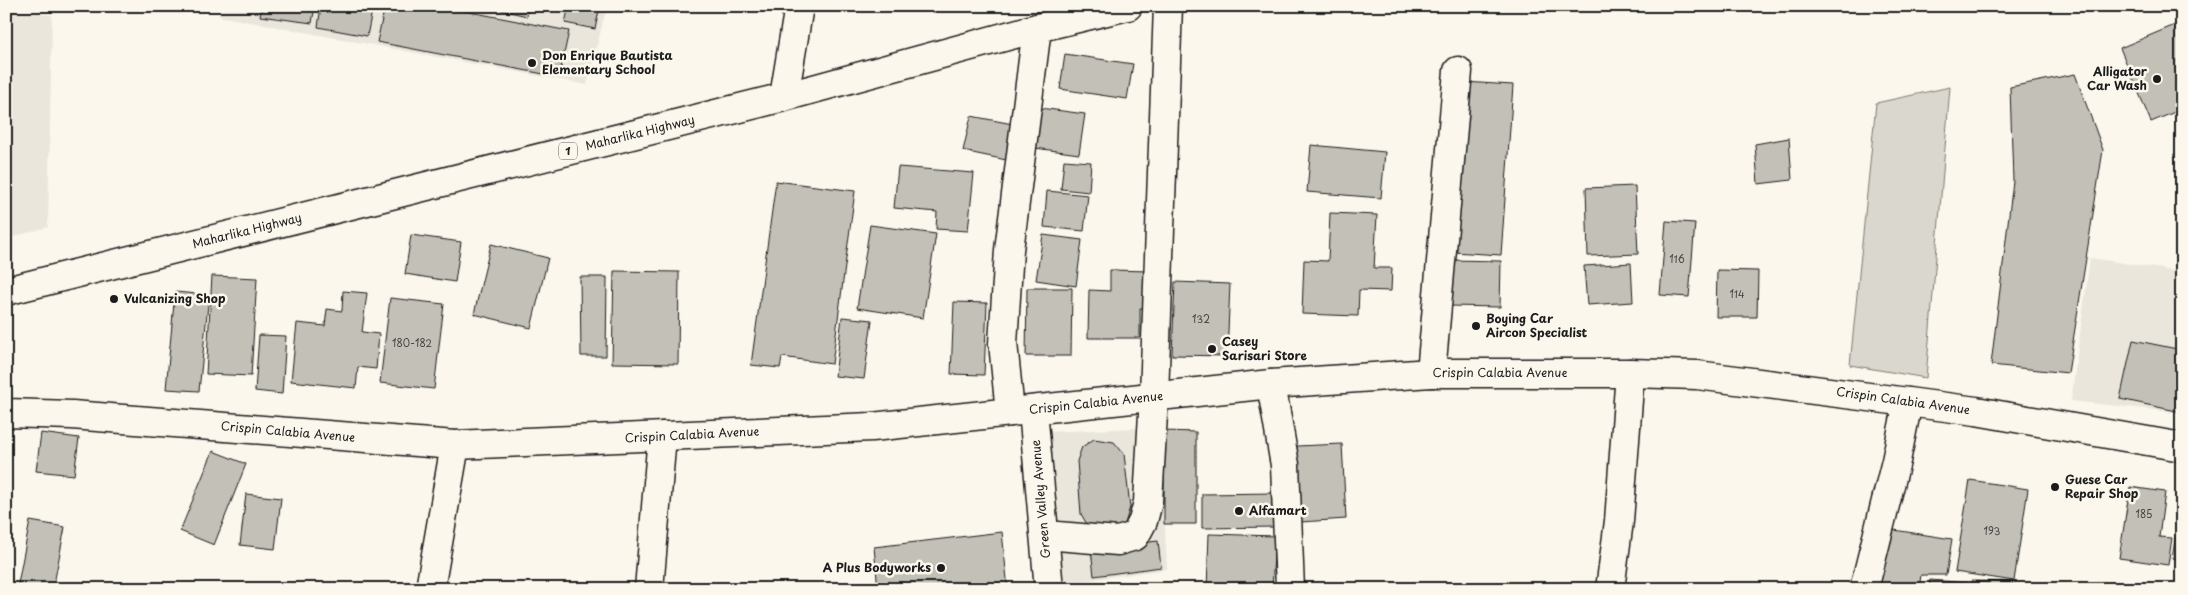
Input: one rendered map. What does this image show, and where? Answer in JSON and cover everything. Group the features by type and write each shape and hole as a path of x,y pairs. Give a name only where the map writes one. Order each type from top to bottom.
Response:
{"main road":[{"path":"784,97 799,6"},
{"name":"Maharlika Highway","path":"6,291 784,97 1037,28 1128,6"},
{"path":"1045,535 1118,541 1135,536 1143,521 1148,502 1154,396 1168,6"},
{"name":"Green Valley Avenue","path":"1037,28 1009,250 1003,343 1021,411 1045,535 1049,589"},
{"path":"1431,374 1458,71"},
{"path":"1610,589 1619,521 1630,373"},
{"name":"Crispin Calabia Avenue","path":"6,413 72,415 455,445 872,427 1271,384 1431,374 1697,374 1986,413 2182,446"},
{"path":"1271,384 1285,465 1290,589"},
{"path":"1864,589 1896,461 1908,402"},
{"path":"649,589 662,436"},
{"path":"430,589 455,445"}],"shaded area":[{"name":"Don Enrique Bautista Elementary School","path":"224,6 607,6 587,85 218,16"},
{"path":"6,10 52,15 48,227 6,239"},
{"path":"1950,87 1926,378 1850,365 1876,103"},
{"path":"2090,258 2182,272 2182,413 2071,401"},
{"path":"1160,427 1167,569 1061,584 1047,432"}],"building":[{"path":"262,6 315,6 312,23 260,16"},
{"path":"321,6 373,6 367,36 318,27"},
{"path":"385,6 439,6 569,31 559,77 377,42"},
{"path":"484,6 529,6 527,16"},
{"path":"569,6 600,6 595,29 565,23"},
{"name":"Alligator Car Wash","path":"2182,22 2182,109 2151,122 2120,48"},
{"path":"1065,54 1133,64 1127,99 1060,89"},
{"path":"2075,74 2103,150 2068,373 1991,365 2013,181 2010,87"},
{"path":"1464,82 1513,85 1501,255 1453,252"},
{"path":"1040,108 1085,114 1079,154 1035,148"},
{"path":"971,116 1018,125 1011,161 963,151"},
{"path":"1789,138 1792,180 1758,184 1755,144"},
{"path":"1311,145 1385,152 1381,198 1307,192"},
{"path":"1064,160 1091,162 1089,192 1061,189"},
{"path":"898,167 974,173 968,231 936,229 937,212 894,208"},
{"path":"776,181 855,191 832,364 782,357 780,368 751,365"},
{"path":"1635,186 1638,254 1588,256 1586,188"},
{"path":"1047,191 1088,195 1084,231 1044,227"},
{"path":"1330,213 1377,215 1374,268 1392,268 1391,291 1359,290 1358,316 1302,314 1304,260 1328,261"},
{"path":"1666,221 1695,223 1689,297 1660,295"},
{"path":"870,225 936,234 923,318 857,308"},
{"path":"411,235 461,242 455,282 405,274"},
{"path":"1043,235 1082,240 1076,286 1036,280"},
{"path":"491,244 548,258 531,328 474,314"},
{"path":"1450,260 1501,261 1500,307 1449,306"},
{"path":"1631,263 1633,302 1587,305 1584,266"},
{"path":"1110,270 1149,271 1148,309 1140,308 1140,338 1088,338 1089,290 1110,291"},
{"path":"1717,270 1758,271 1757,317 1716,317"},
{"path":"614,271 679,272 678,364 612,363"},
{"path":"212,276 257,278 251,376 206,374"},
{"path":"580,277 607,277 606,356 581,356"},
{"path":"1175,282 1230,284 1227,356 1172,355"},
{"path":"1027,288 1072,288 1071,356 1026,356"},
{"path":"343,291 367,293 362,332 379,334 376,369 358,367 356,388 291,381 297,323 325,326 327,309 342,311"},
{"path":"175,292 209,295 199,391 166,389"},
{"path":"390,298 444,304 434,389 380,383"},
{"path":"954,302 987,303 984,375 951,374"},
{"path":"842,317 872,320 864,379 835,376"},
{"path":"259,335 286,336 282,394 255,391"},
{"path":"2133,340 2182,350 2181,412 2120,399"},
{"path":"1164,431 1196,432 1196,524 1164,524"},
{"path":"41,433 79,438 74,475 36,471"},
{"path":"1094,439 1114,442 1124,454 1130,507 1124,527 1098,531 1088,526 1081,514 1077,461 1082,447"},
{"path":"1342,444 1346,519 1301,522 1297,446"},
{"path":"213,451 246,464 214,545 180,531"},
{"path":"1970,480 2028,489 2014,581 1955,572"},
{"path":"2130,487 2165,492 2159,537 2172,538 2168,565 2119,558"},
{"name":"Alfamart","path":"1276,493 1276,527 1202,528 1202,494"},
{"path":"246,494 281,498 275,549 240,545"},
{"path":"2182,500 2182,560 2172,558"},
{"path":"30,521 65,527 53,589 17,589"},
{"path":"1894,530 1952,539 1946,575 1921,575 1919,589 1878,589"},
{"name":"A Plus Bodyworks","path":"1002,532 1008,589 878,589 874,547"},
{"path":"1209,534 1275,536 1272,589 1207,589"},
{"path":"1158,541 1161,567 1094,576 1091,549"},
{"path":"1930,580 1967,583 1966,589 1929,589"},
{"path":"1971,581 2013,582 2012,589 1970,589"}],"place":[{"name":"Don Enrique Bautista Elementary School","path":"532,63"},
{"name":"Alligator Car Wash","path":"2157,79"},
{"name":"Vulcanizing Shop","path":"114,299"},
{"name":"Boying Car Aircon Specialist","path":"1476,326"},
{"name":"Casey Sarisari Store","path":"1212,349"},
{"name":"Guese Car Repair Shop","path":"2055,487"},
{"name":"Alfamart","path":"1239,511"},
{"name":"A Plus Bodyworks","path":"941,568"}]}
